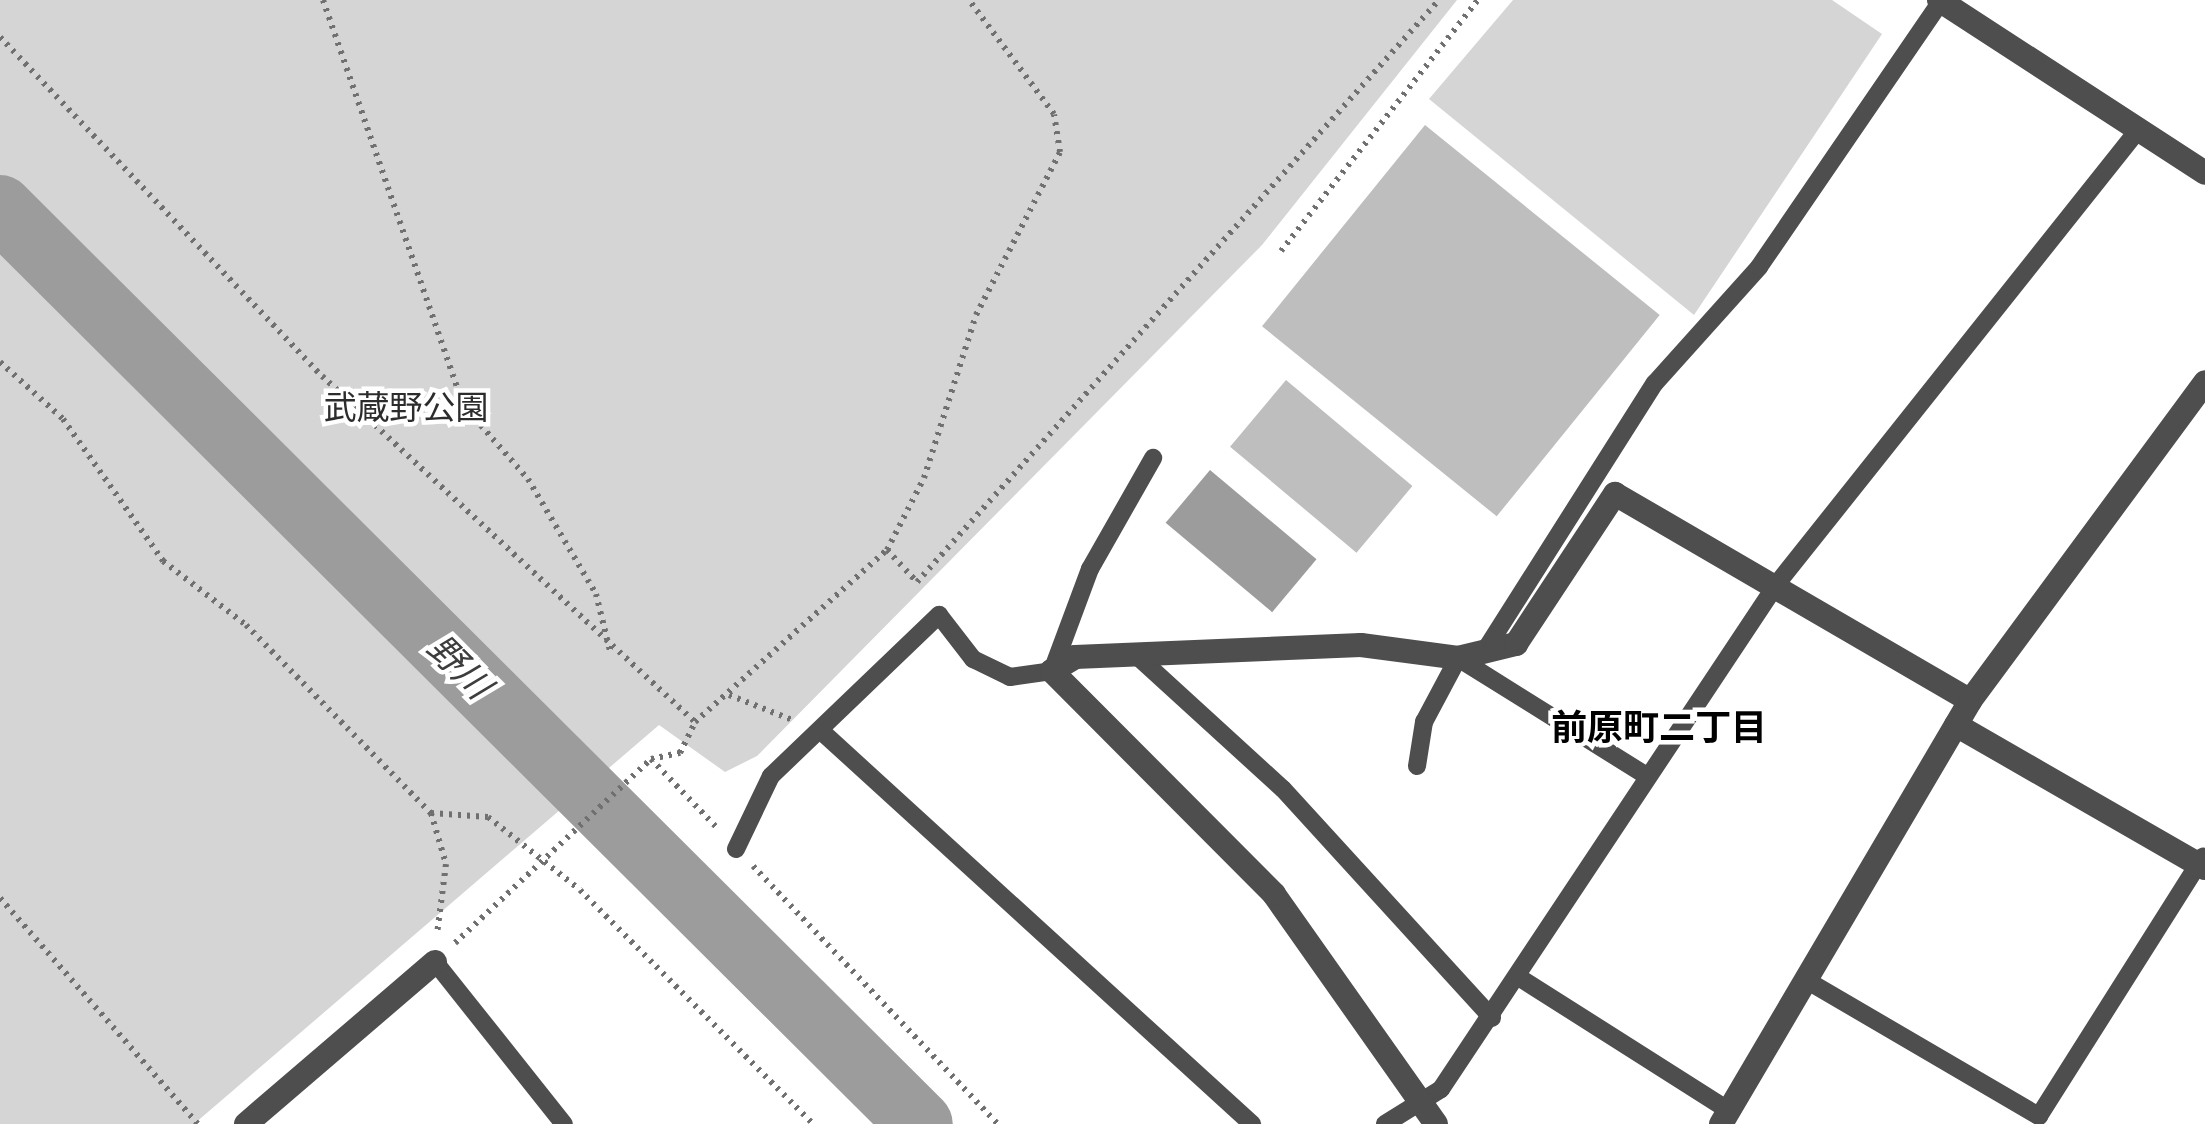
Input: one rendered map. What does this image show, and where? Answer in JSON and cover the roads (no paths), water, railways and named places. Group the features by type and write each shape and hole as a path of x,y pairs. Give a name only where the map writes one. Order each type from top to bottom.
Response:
{"street":[{"path":"1940,1 2205,173"},
{"path":"1724,1117 1970,701 2205,382"},
{"path":"1430,1115 1274,894 1052,671 1075,657 1361,645 1457,658 1516,644 1615,494 1970,701"},
{"path":"1956,725 2203,862"},
{"path":"246,1124 435,962"}],"lane":[{"path":"1484,652 1655,383 1759,267 1940,1"},
{"path":"1385,1124 1430,1115 1647,776 1776,585 2138,130"},
{"path":"736,849 771,776 939,615 973,659 1010,677 1052,671 1090,569 1153,458"},
{"path":"1135,654 1283,790 1492,1018"},
{"path":"1418,766 1424,722 1457,658 1647,776"},
{"path":"820,730 1252,1124"},
{"path":"1805,980 2038,1116 2203,862"},
{"path":"435,962 564,1124"},
{"path":"1520,978 1724,1117"}],"waterway":[{"name":"野川","path":"0,208 920,1124"}],"district":[{"name":"前原町二丁目","path":"1659,727"}],"park label":[{"name":"武蔵野公園","path":"406,407"}]}
